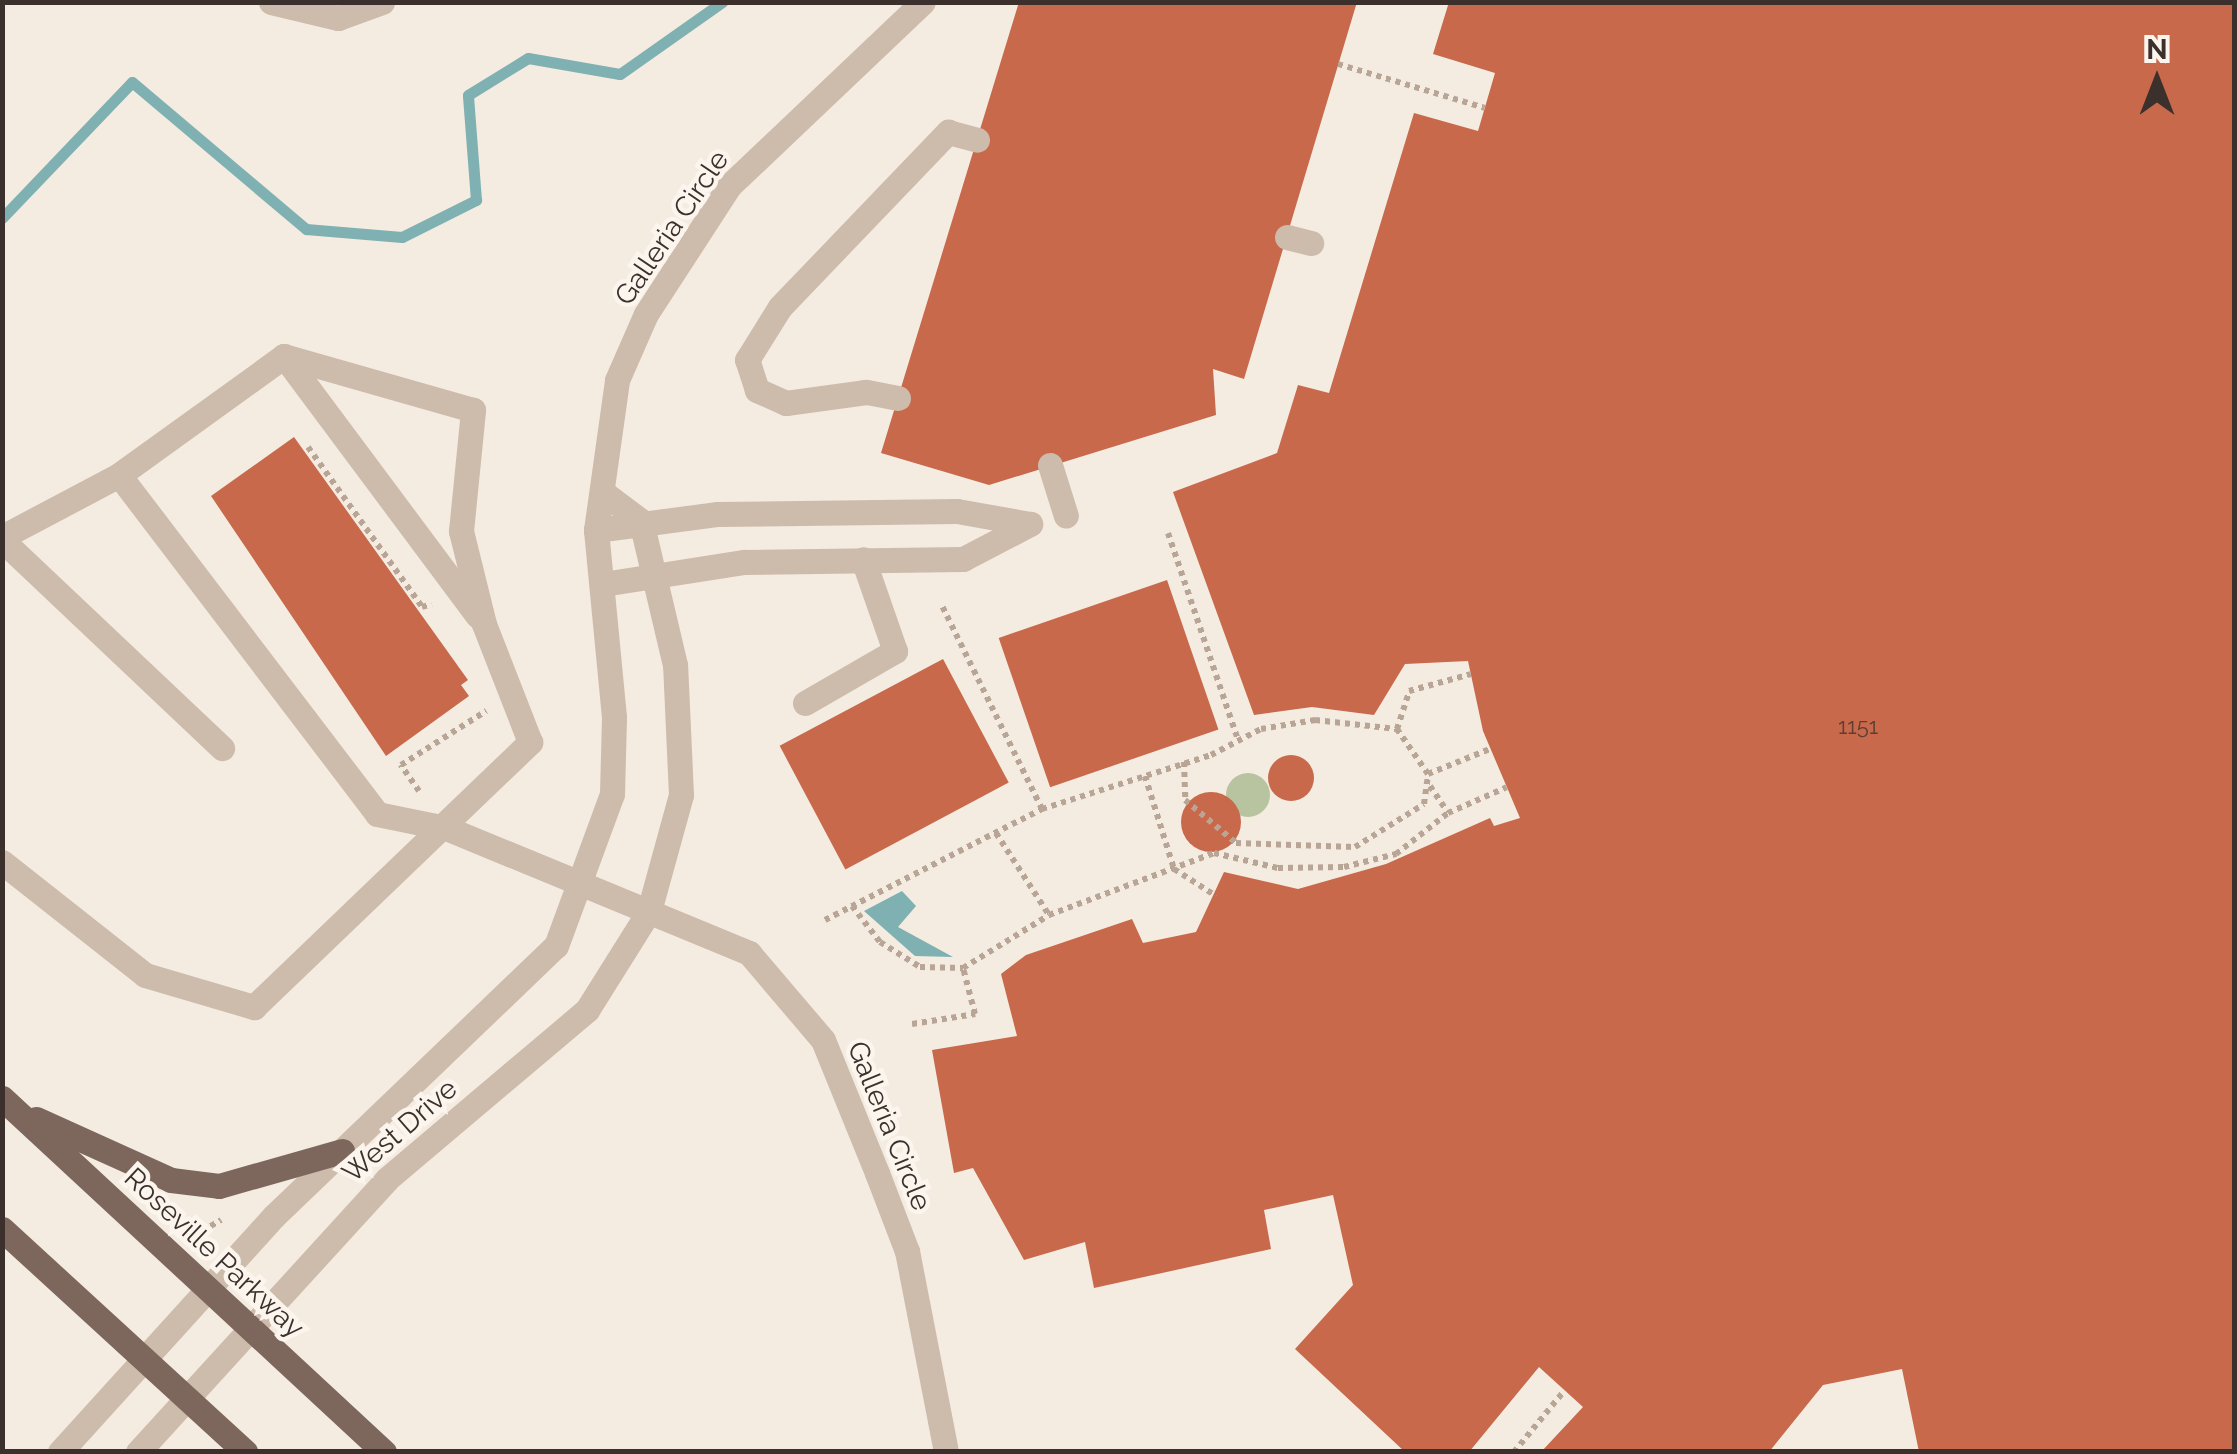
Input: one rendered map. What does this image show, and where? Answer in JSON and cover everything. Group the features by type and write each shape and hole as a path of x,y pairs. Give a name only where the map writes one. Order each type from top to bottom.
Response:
{"main road":[{"path":"8,1103 171,1180 203,1184 267,1178 342,1151"},
{"name":"Roseville Parkway","path":"8,1103 384,1452"},
{"path":"2,1230 245,1452"}],"street":[{"path":"271,2 338,18 382,2"},
{"name":"Galleria Circle","path":"923,2 778,135 686,250 617,380 605,494 596,530 604,584 613,780 582,888 649,911 749,954 823,1040 907,1251 946,1452"},
{"path":"898,398 866,392 786,403 757,390 747,360 780,307 948,132 977,140"},
{"path":"222,748 2,539 120,475 284,356"},
{"path":"2,862 146,975 254,1007 446,828 530,742 484,624 461,530 472,410 284,356"},
{"path":"284,356 484,624"},
{"path":"1050,465 1066,516"},
{"path":"120,475 377,814 446,828 582,888"},
{"path":"605,494 641,520 675,665 681,795 649,911"},
{"path":"596,530 641,520 957,511 1030,524 963,559 863,560 654,574 604,584"},
{"path":"805,703 895,651 863,560"},
{"name":"West Drive","path":"60,1452 208,1288 342,1151 534,977 582,888"},
{"name":"West Drive","path":"138,1452 386,1179 587,1010 649,911"}],"path":[{"path":"1338,64 1485,108"},
{"path":"298,433 422,607 442,601"},
{"path":"1168,533 1238,740"},
{"path":"941,604 1042,809"},
{"path":"1397,729 1409,691 1471,674"},
{"path":"446,828 401,765 490,708 482,690"},
{"path":"825,920 1042,809 1238,740 1315,720 1397,729 1428,774 1448,813"},
{"path":"1428,774 1490,749"},
{"path":"1184,762 1185,800 1236,843 1355,847 1424,804 1430,784"},
{"path":"1144,776 1174,869 1216,896"},
{"path":"852,906 880,942 920,967 962,968 1049,914 1214,853 1278,868 1344,868 1396,854 1448,813 1507,787"},
{"path":"996,833 1049,914"},
{"path":"912,1024 975,1014 962,968"},
{"path":"202,1231 217,1218 232,1226"},
{"path":"1514,1452 1565,1390"}],"green space":[{"path":"1248,773 1263,780 1270,795 1263,810 1248,817 1233,810 1226,795 1233,780"}],"water":[{"path":"902,891 916,906 898,927 953,957 915,956 864,911"}],"building":[{"path":"1019,2 1357,2 1244,379 1213,369 1216,415 989,485 881,453"},
{"path":"1449,2 2234,2 2234,1452 1919,1452 1902,1369 1823,1385 1769,1452 1541,1452 1583,1407 1539,1367 1469,1452 1405,1452 1295,1349 1353,1285 1333,1195 1264,1210 1271,1249 1094,1288 1085,1242 1024,1260 973,1168 954,1173 932,1050 1017,1036 1001,974 1026,955 1132,919 1143,943 1196,932 1224,872 1298,889 1386,864 1490,818 1494,826 1520,818 1483,731 1468,661 1405,664 1374,715 1312,707 1254,715 1173,492 1277,453 1298,385 1329,393 1414,113 1478,131 1495,73 1433,54"},
{"path":"294,437 468,680 461,685 469,696 386,756 211,496"},
{"path":"1167,580 1218,729 1050,787 999,638"},
{"path":"943,659 1009,783 845,869 780,746"},
{"path":"1291,755 1307,762 1314,778 1307,794 1291,801 1275,794 1268,778 1275,762"},
{"path":"1211,792 1232,801 1241,822 1232,843 1211,852 1190,843 1181,822 1190,801"}],"waterway":[{"path":"2,218 132,82 306,229 402,237 476,200 468,95 528,58 620,74 722,2"}]}
